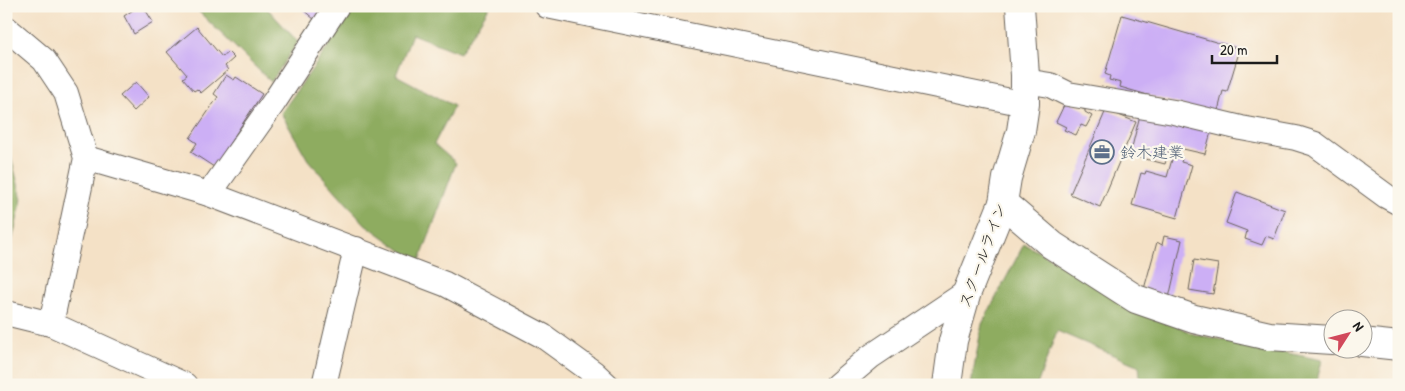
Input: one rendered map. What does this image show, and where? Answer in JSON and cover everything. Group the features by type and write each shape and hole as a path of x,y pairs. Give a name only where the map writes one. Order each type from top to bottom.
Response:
{"street":[{"path":"209,194 274,102 336,6"},
{"path":"547,6 1025,92 1050,85 1068,94 1174,112 1241,128 1296,138 1315,144 1386,196 1399,203"},
{"name":"スクールライン","path":"947,385 953,341 967,292 1003,203 1007,178 1021,131 1025,92 1020,6"},
{"path":"6,28 44,60 66,93 86,158 51,324"},
{"path":"86,158 209,194 445,284 543,336 594,373 607,385"},
{"path":"1003,203 1052,245 1136,299 1194,319 1269,336 1322,339"},
{"path":"324,385 356,249"},
{"path":"837,385 870,357 967,292"},
{"path":"6,313 51,324 185,385"},
{"path":"1372,343 1399,346"}],"green space":[{"path":"200,6 265,6 298,42 271,82 197,10"},
{"path":"357,6 490,6 460,53 412,34 396,75 454,106 434,144 456,163 419,263 365,224 308,160 281,113"},
{"path":"6,139 22,199 6,266"},
{"path":"1024,244 1193,334 1322,360 1316,385 1141,385 1139,366 1057,331 1037,385 971,385 982,324"}],"building":[{"path":"139,6 143,6 153,22 134,34 124,16"},
{"path":"303,6 326,6 315,20 301,8"},
{"path":"1122,15 1240,49 1227,92 1223,91 1217,115 1120,87 1121,83 1109,80 1110,76 1105,74"},
{"path":"197,27 222,57 228,52 234,58 225,66 228,70 201,93 197,89 194,91 183,78 187,75 167,52"},
{"path":"226,75 234,80 236,77 262,94 214,167 191,152 197,143 190,138 218,97 214,94"},
{"path":"136,82 149,97 134,111 120,96"},
{"path":"1066,101 1085,110 1085,112 1092,116 1086,127 1081,125 1076,135 1064,130 1066,127 1056,122"},
{"path":"1106,110 1136,122 1100,207 1070,194"},
{"path":"1140,115 1212,128 1205,154 1170,146 1165,164 1130,155"},
{"path":"1173,156 1182,158 1181,162 1192,165 1177,218 1132,205 1141,173 1145,174 1146,171 1167,177"},
{"path":"1237,192 1285,210 1274,239 1266,236 1262,245 1245,239 1247,231 1226,223"},
{"path":"1164,236 1182,240 1169,298 1144,289 1157,242 1162,245"},
{"path":"1194,260 1218,264 1213,294 1189,290"}],"place":[{"name":"鈴木建業","path":"1102,152"}]}
